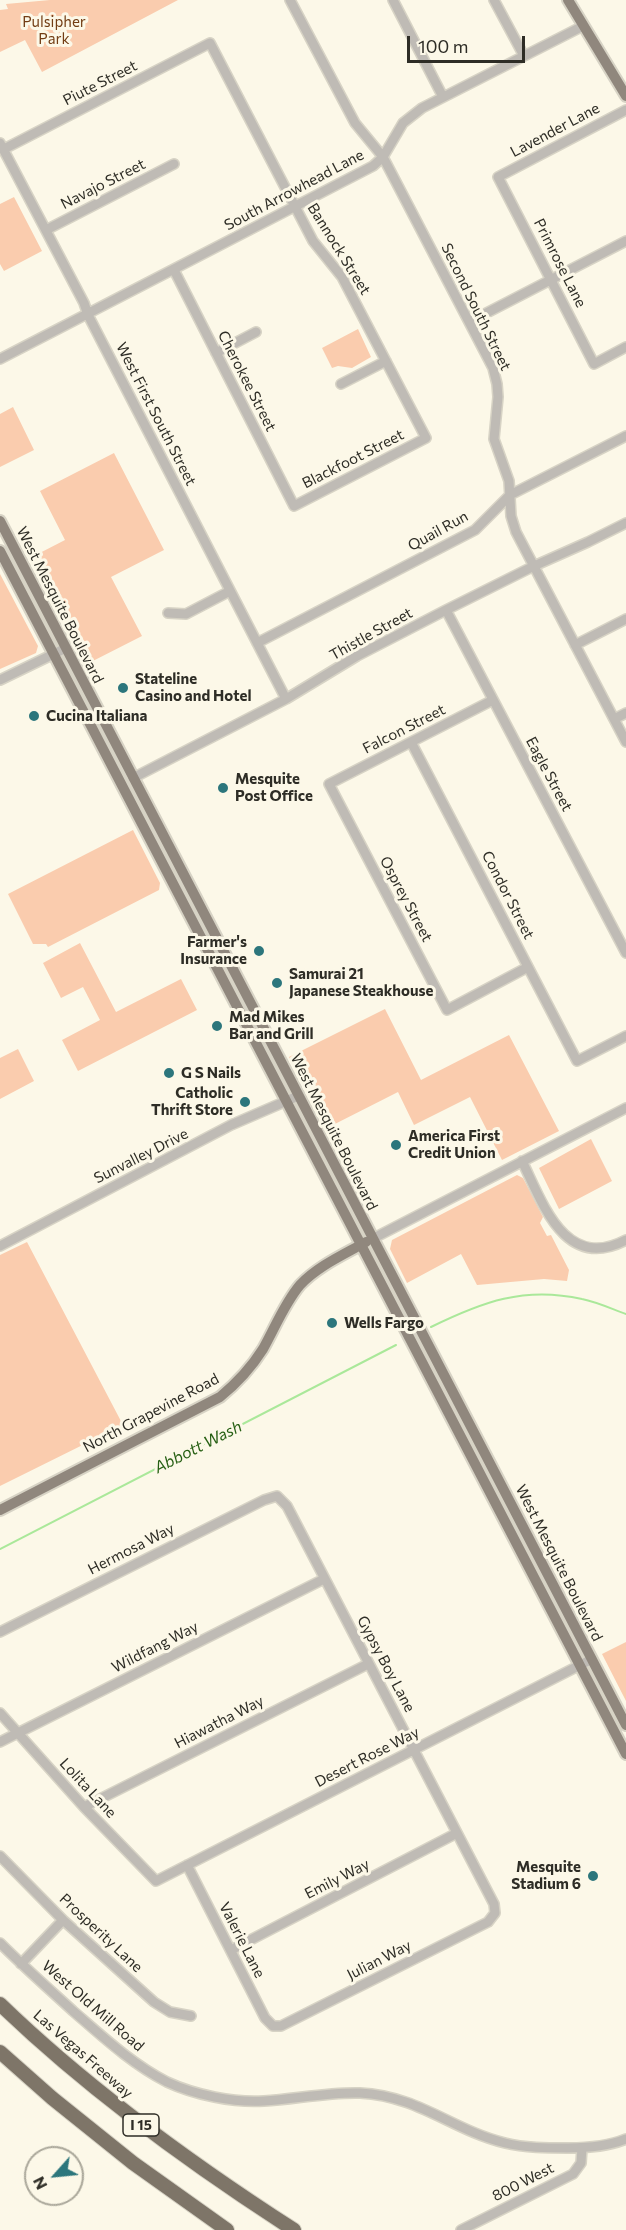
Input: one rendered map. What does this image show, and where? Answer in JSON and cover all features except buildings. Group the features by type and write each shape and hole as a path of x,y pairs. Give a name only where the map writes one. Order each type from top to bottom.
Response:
{"highway":[{"name":"Las Vegas Freeway","path":"0,2004 75,2072 152,2133 294,2230"},
{"name":"I 15","path":"0,2052 52,2098 133,2163 227,2230"}],"main road":[{"path":"568,0 626,96"},
{"name":"West Mesquite Boulevard","path":"0,521 298,1096 366,1242 473,1460 626,1754"},
{"name":"West Mesquite Boulevard","path":"0,551 286,1102 485,1453 626,1725"},
{"path":"121,784 133,778"},
{"path":"250,1032 262,1027"},
{"name":"North Grapevine Road","path":"0,1509 219,1396 237,1383 250,1368 299,1286 314,1272 366,1242"},
{"path":"473,1460 485,1453"}],"street":[{"name":"Second South Street","path":"290,0 355,123 383,157 493,368 497,384 494,439 509,481 511,516 516,532 626,742"},
{"path":"393,0 443,97"},
{"path":"494,0 524,56"},
{"name":"South Arrowhead Lane","path":"0,359 373,166 383,157 403,123 422,108 583,26"},
{"name":"Piute Street","path":"2,146 210,43"},
{"name":"Bannock Street","path":"210,43 313,241 342,277 426,438"},
{"name":"Lavender Lane","path":"498,177 626,110"},
{"name":"West First South Street","path":"2,146 286,699"},
{"name":"Navajo Street","path":"46,230 174,164"},
{"name":"Primrose Lane","path":"498,177 594,364 626,347"},
{"path":"470,322 626,241"},
{"name":"Cherokee Street","path":"174,270 294,506"},
{"path":"216,352 256,332"},
{"path":"341,384 386,361"},
{"name":"Quail Run","path":"257,643 475,530 510,495 626,436"},
{"name":"Blackfoot Street","path":"294,506 426,438"},
{"name":"Thistle Street","path":"133,778 286,699 357,656 534,566 626,523"},
{"path":"168,613 186,614 230,591"},
{"name":"Eagle Street","path":"446,610 626,953"},
{"path":"575,645 626,619"},
{"path":"0,680 66,648"},
{"name":"Falcon Street","path":"329,784 493,700"},
{"path":"614,719 626,713"},
{"name":"Condor Street","path":"411,742 577,1061 626,1036"},
{"name":"Osprey Street","path":"329,784 447,1010 528,967"},
{"name":"Sunvalley Drive","path":"0,1246 231,1125 298,1096"},
{"path":"366,1242 626,1108"},
{"path":"522,1161 556,1227 572,1241 592,1248 617,1244 626,1240"},
{"name":"Gypsy Boy Lane","path":"277,1496 287,1506 458,1833 494,1904 495,1913"},
{"name":"Hermosa Way","path":"0,1632 264,1500 277,1496"},
{"name":"Wildfang Way","path":"0,1742 324,1579"},
{"name":"Desert Rose Way","path":"156,1881 592,1659"},
{"name":"Hiawatha Way","path":"84,1807 368,1664"},
{"name":"Lolita Lane","path":"0,1713 84,1807 156,1881"},
{"name":"Emily Way","path":"231,1950 458,1833"},
{"name":"Prosperity Lane","path":"0,1856 63,1920 154,2002 171,2012 190,2016"},
{"name":"Valerie Lane","path":"187,1865 266,2018 273,2026"},
{"name":"Julian Way","path":"273,2026 281,2026 488,1922 495,1913"},
{"path":"21,1964 63,1920"},
{"name":"West Old Mill Road","path":"0,1943 122,2054 167,2082 191,2092 238,2101 360,2093 387,2096 412,2103 504,2143 538,2148 582,2148 626,2139"},
{"name":"800 West","path":"461,2230 573,2174 581,2163 582,2148"}],"green space":[{"name":"Pulsipher Park","path":"50,0 178,0 42,72 25,40 0,52 0,10 8,9 6,4"},
{"path":"14,197 42,251 4,271 0,264 0,204"},
{"path":"358,329 371,357 352,368 338,366 332,368 322,348"},
{"path":"13,407 34,450 0,467 0,414"},
{"path":"114,453 164,550 111,577 142,636 85,665 30,558 65,540 40,491"},
{"path":"0,574 38,646 36,653 0,669"},
{"path":"133,830 160,883 159,890 48,947 46,944 33,944 8,894"},
{"path":"80,943 116,1012 181,979 197,1010 78,1071 62,1040 100,1020 83,987 61,998 43,963"},
{"path":"385,1009 421,1080 509,1035 559,1131 502,1160 470,1097 414,1125 398,1092 327,1128 323,1125 289,1057"},
{"path":"18,1049 34,1081 0,1099 0,1058"},
{"path":"591,1139 612,1181 559,1209 539,1168"},
{"path":"517,1175 523,1178 543,1217 540,1223 547,1236 551,1235 569,1270 567,1281 544,1279 477,1285 461,1254 407,1283 390,1249 392,1240"},
{"path":"27,1242 123,1425 0,1486 0,1255"},
{"path":"626,1642 626,1701 602,1654"}],"waterway":[{"name":"Abbott Wash","path":"431,1327 486,1304 541,1294 582,1299 626,1314"},
{"name":"Abbott Wash","path":"0,1549 396,1345"}],"place":[{"name":"Stateline Casino and Hotel","path":"123,688"},
{"name":"Cucina Italiana","path":"34,716"},
{"name":"Mesquite Post Office","path":"223,788"},
{"name":"Farmer's Insurance","path":"259,951"},
{"name":"Samurai 21 Japanese Steakhouse","path":"277,983"},
{"name":"Mad Mikes Bar and Grill","path":"217,1026"},
{"name":"G S Nails","path":"169,1073"},
{"name":"Catholic Thrift Store","path":"245,1102"},
{"name":"America First Credit Union","path":"396,1145"},
{"name":"Wells Fargo","path":"332,1323"},
{"name":"Mesquite Stadium 6","path":"593,1876"}]}
